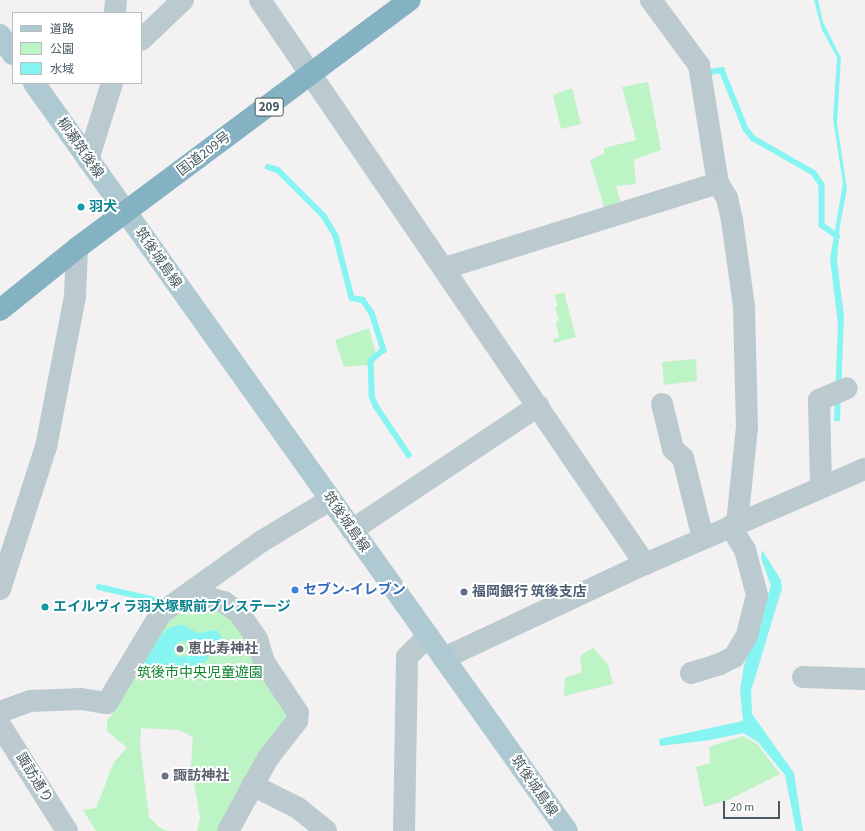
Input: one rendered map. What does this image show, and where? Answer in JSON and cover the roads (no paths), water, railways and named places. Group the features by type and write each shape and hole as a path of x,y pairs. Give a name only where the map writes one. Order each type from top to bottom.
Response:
{"highway":[{"name":"国道209号","path":"0,310 77,248 313,74 410,0"}],"main road":[{"path":"0,35 12,53"},
{"name":"柳瀬筑後線","path":"35,84 126,212"},
{"name":"筑後城島線","path":"126,212 567,831"}],"street":[{"path":"115,12 116,0"},
{"path":"142,39 183,0"},
{"path":"260,0 313,74 645,564"},
{"path":"651,0 699,65 718,183 727,198 744,306 748,427 734,525 745,550 757,594 747,635 734,657 720,664 691,673"},
{"path":"88,160 112,84"},
{"path":"445,268 718,183"},
{"path":"0,589 46,447 75,296 77,248"},
{"path":"821,488 819,400 840,391"},
{"path":"662,404 673,449 683,458 703,538"},
{"path":"352,530 538,406"},
{"path":"444,658 645,564 865,469"},
{"path":"0,712 32,701 81,699 107,703 161,613 198,589 262,541 330,500"},
{"path":"198,589 206,597 224,602 239,613 257,639 264,662 298,713 297,721 268,758 228,831"},
{"path":"404,831 407,657 428,636"},
{"path":"803,677 865,678"},
{"name":"諏訪通り","path":"0,725 67,831"},
{"path":"252,785 298,808 326,831"}],"water":[{"path":"814,0 818,0 823,22 841,58 837,123 847,189 840,225 837,261 844,316 840,421 834,421 838,325 830,259 843,183 833,119 837,57 822,30"},
{"path":"762,550 781,580 782,588 751,691 752,714 794,773 803,831 796,831 785,775 758,742 743,733 710,740 660,746 659,739 743,721 740,691 744,665 771,586 761,558"},
{"path":"181,624 198,633 217,630 224,640 207,660 195,669 186,673 167,672 165,675 149,676 142,665 159,638 167,629","holes":["179,641 193,642 195,649 191,655 181,657 175,655 174,649"]}],"waterway":[{"path":"710,72 722,70 746,129 753,138 814,173 822,185 822,225 837,236"},
{"path":"268,167 278,170 324,216 336,236 352,298 363,300 372,313 384,350 371,361 372,396 376,406 409,455"},
{"path":"99,587 160,601"}],"place":[{"name":"羽犬","path":"81,207"},
{"name":"セブン-イレブン","path":"295,590"},
{"name":"福岡銀行 筑後支店","path":"464,592"},
{"name":"エイルヴィラ羽犬塚駅前プレステージ","path":"45,607"},
{"name":"恵比寿神社","path":"180,649"},
{"name":"諏訪神社","path":"165,776"}],"park label":[{"name":"筑後市中央児童遊園","path":"200,673"}]}
